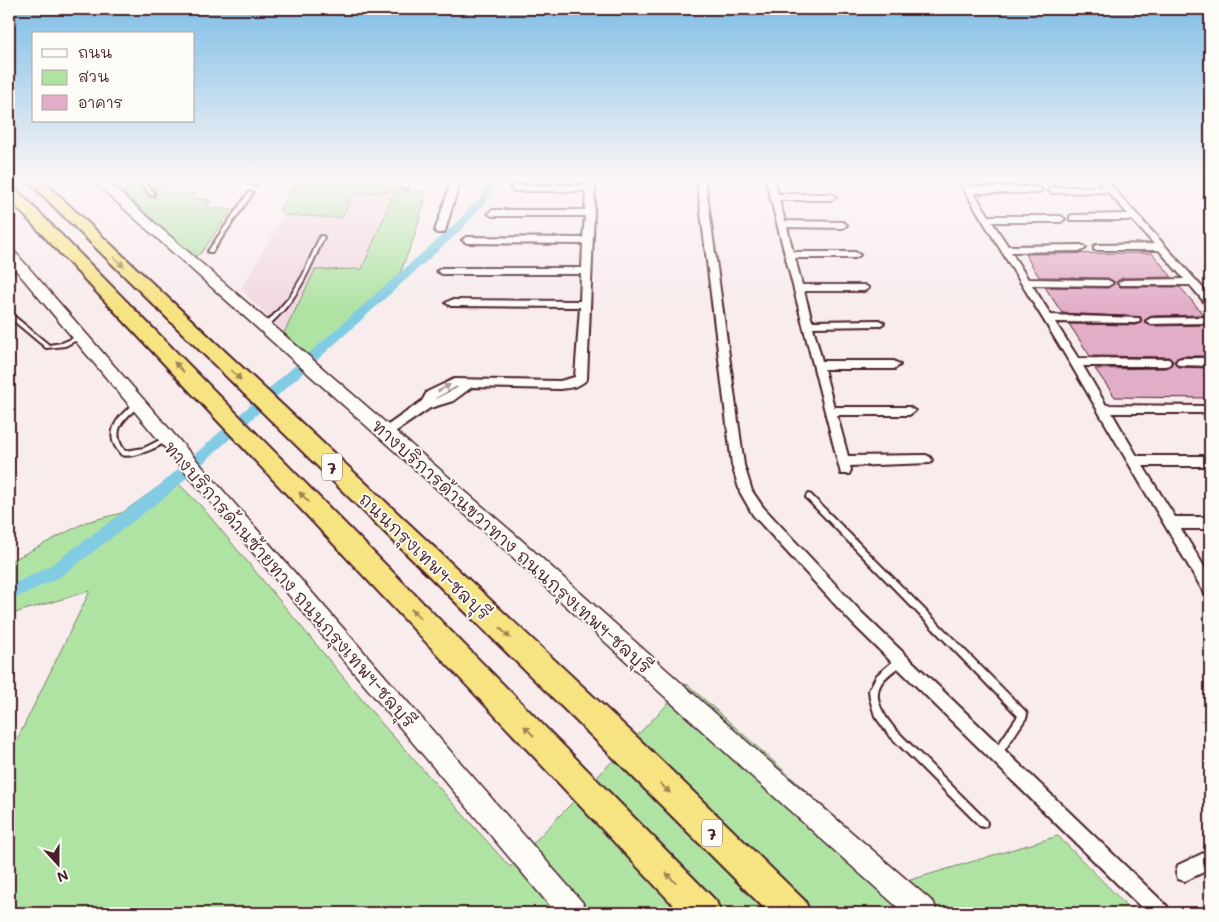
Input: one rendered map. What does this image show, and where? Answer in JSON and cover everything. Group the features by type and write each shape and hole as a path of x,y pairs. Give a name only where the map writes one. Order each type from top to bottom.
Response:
{"highway":[{"name":"7","path":"41,223 704,913"},
{"name":"ถนนกรุงเทพฯ-ชลบุรี","path":"79,223 631,754 793,913"}],"main road":[{"name":"ทางบริการด้านขวาทาง ถนนกรุงเทพฯ-ชลบุรี","path":"151,223 924,913"},
{"name":"ทางบริการด้านซ้ายทาง ถนนกรุงเทพฯ-ชลบุรี","path":"12,264 166,439 573,913"}],"street":[{"path":"440,231 443,223"},
{"path":"385,432 427,404 438,404 462,391 468,384 560,384 574,383 581,379 589,223"},
{"path":"707,223 738,465 746,492 758,511 900,661 1160,913"},
{"path":"990,223 1210,589"},
{"path":"1141,223 1210,302"},
{"path":"843,225 781,224 844,465 926,460"},
{"path":"467,240 588,241"},
{"path":"1097,248 1162,247"},
{"path":"1004,249 1081,248"},
{"path":"789,255 855,255"},
{"path":"442,271 586,271"},
{"path":"1026,282 1108,283"},
{"path":"1123,283 1192,282"},
{"path":"797,288 864,288"},
{"path":"451,302 584,304"},
{"path":"1048,318 1135,320"},
{"path":"1151,321 1210,320"},
{"path":"807,324 879,323"},
{"path":"1075,362 1165,362"},
{"path":"1182,362 1210,362"},
{"path":"818,365 894,365"},
{"path":"1102,409 1200,409"},
{"path":"830,411 909,411"},
{"path":"1133,461 1210,461"},
{"path":"1170,523 1210,523"},
{"path":"1185,872 1210,859"}],"lane":[{"path":"210,251 230,223"},
{"path":"265,326 279,315 295,295 322,237"},
{"path":"9,314 48,347 63,345 78,338"},
{"path":"136,405 121,419 115,428 117,445 123,453 148,450 166,439"},
{"path":"809,497 1023,715 997,755"},
{"path":"900,661 880,678 873,690 878,713 891,731 983,823"}],"shaded area":[{"path":"280,223 381,223 362,269 315,270 284,333 241,289"}],"green space":[{"path":"157,223 222,223 201,253 194,257"},
{"path":"381,223 418,223 399,276 308,355 284,333 315,270 362,269"},
{"path":"172,477 201,506 383,725 510,867 687,684 907,881 1058,836 1134,913 9,913 9,756 90,591 9,616 9,562 86,522 122,513"}],"building":[{"path":"1152,253 1172,277 1123,278 1117,281 1117,284 1120,287 1180,287 1204,315 1151,316 1144,322 1151,326 1210,325 1210,356 1182,356 1174,361 1178,367 1210,368 1210,398 1115,397 1095,369 1165,368 1171,366 1173,361 1169,357 1090,356 1069,324 1135,325 1141,323 1141,317 1062,313 1045,287 1108,288 1115,282 1108,278 1039,277 1025,254"}],"waterway":[{"path":"9,594 54,572 164,490 462,223"}]}
